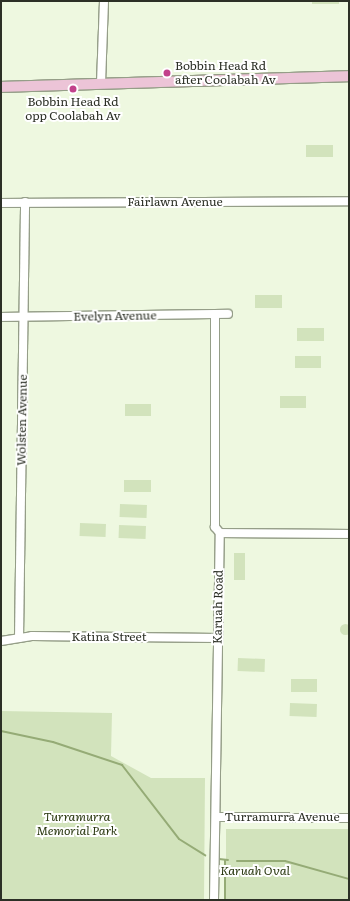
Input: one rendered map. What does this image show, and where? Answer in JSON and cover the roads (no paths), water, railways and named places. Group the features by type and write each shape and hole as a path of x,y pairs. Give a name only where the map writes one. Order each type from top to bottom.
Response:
{"main road":[{"path":"1,87 349,76"}],"street":[{"path":"101,83 104,1"},
{"name":"Fairlawn Avenue","path":"1,202 349,201"},
{"name":"Wolsten Avenue","path":"19,638 24,317 24,202"},
{"name":"Karuah Road","path":"214,900 220,533 216,527 215,314"},
{"name":"Evelyn Avenue","path":"1,317 228,314"},
{"path":"220,533 349,534"},
{"name":"Katina Street","path":"1,641 19,638 218,638"},
{"name":"Turramurra Avenue","path":"216,817 349,818"}],"waterway":[{"path":"1,731 53,742 122,765 179,839 205,855"},
{"path":"219,859 228,860"},
{"path":"225,860 225,900"},
{"path":"237,861 285,861 349,879"}],"place":[{"name":"Bobbin Head Rd after Coolabah Av","path":"167,73"},
{"name":"Bobbin Head Rd opp Coolabah Av","path":"73,89"}],"park label":[{"name":"Turramurra Memorial Park","path":"77,824"},
{"name":"Karuah Oval","path":"255,871"}]}
